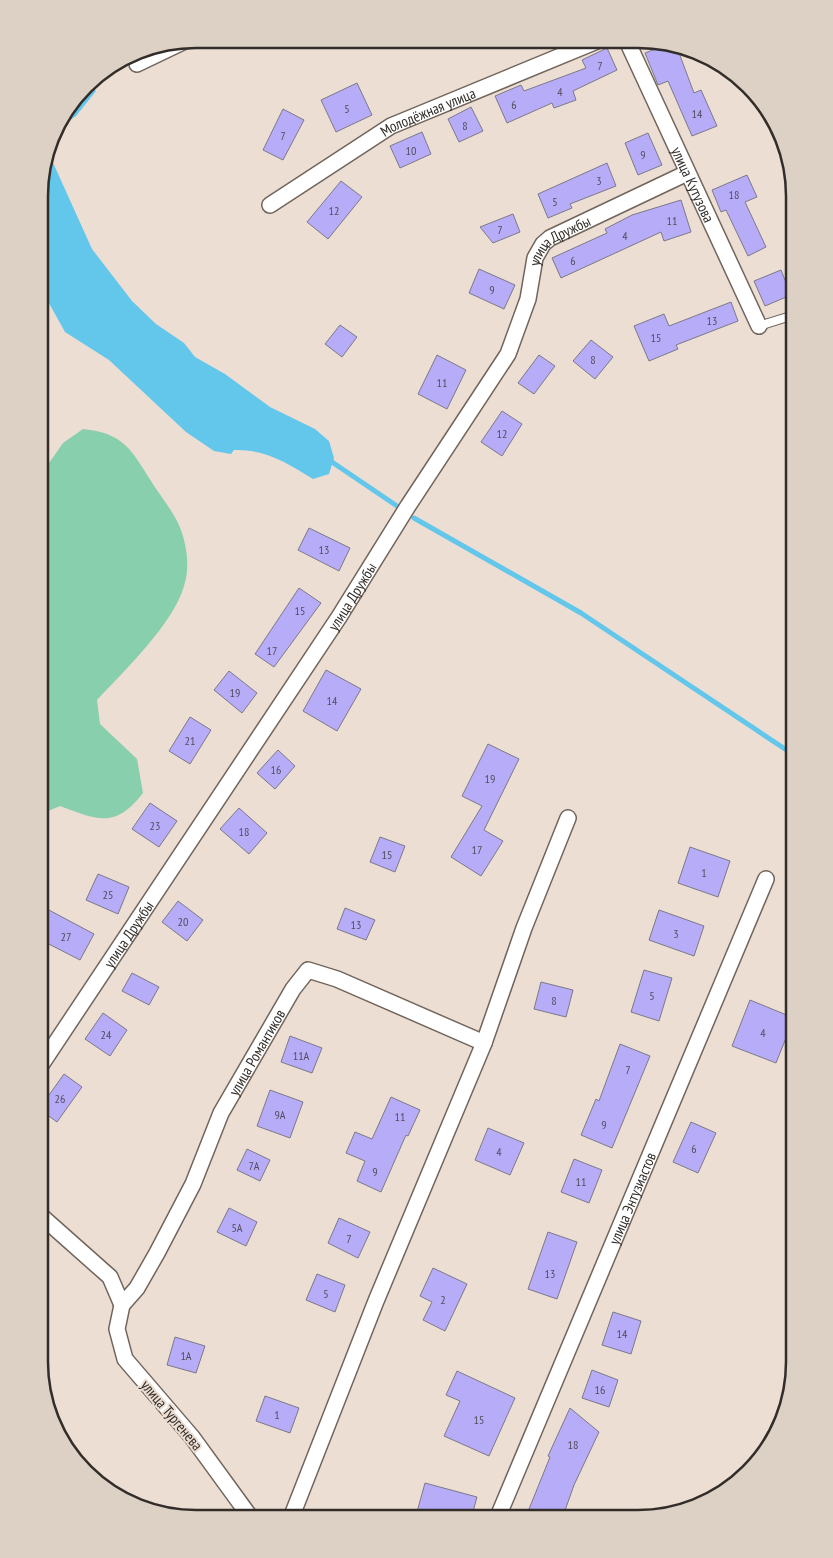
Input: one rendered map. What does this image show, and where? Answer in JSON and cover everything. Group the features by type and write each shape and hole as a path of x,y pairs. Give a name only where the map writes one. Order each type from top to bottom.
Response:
{"street":[{"name":"Молодёжная улица","path":"270,205 390,126 582,47"},
{"name":"улица Кутузова","path":"629,47 759,326"},
{"path":"138,64 163,52"},
{"name":"улица Дружбы","path":"47,1056 340,617 408,506 508,354 528,299 538,251 550,238 687,174"},
{"path":"294,1510 376,1301 484,1043 524,928 568,818"},
{"name":"улица Энтузиастов","path":"501,1510 766,879"},
{"name":"улица Романтиков","path":"122,1305 137,1288 158,1254 193,1184 221,1114 293,989 308,970 337,979 484,1043"},
{"path":"47,1221 110,1277 122,1305"},
{"name":"улица Тургенева","path":"122,1305 116,1329 125,1359 192,1437 246,1510"}],"lane":[{"path":"759,326 786,318"}],"green space":[{"path":"83,429 108,434 124,444 138,460 175,517 186,550 186,579 170,615 147,646 97,700 100,724 137,759 143,793 124,812 114,817 96,818 60,806 47,812 47,466 63,443"}],"water":[{"path":"93,89 96,91 76,116 66,123 72,113"},
{"path":"52,161 92,249 132,301 156,324 184,343 195,357 225,374 270,407 315,429 329,441 334,458 329,474 313,479 275,458 256,452 234,450 231,454 214,451 186,432 109,360 65,332 47,300 47,195"}],"building":[{"path":"607,48 617,70 573,91 576,100 554,108 552,103 507,123 495,96 521,85 524,91 586,68 582,60"},
{"path":"656,49 679,53 694,93 701,90 717,126 692,136 668,81 658,85 645,53"},
{"path":"357,83 372,115 336,132 321,100"},
{"path":"471,107 483,131 459,142 448,119"},
{"path":"283,109 304,120 283,160 263,150"},
{"path":"422,132 431,154 400,168 390,146"},
{"path":"648,133 662,165 638,175 625,143"},
{"path":"607,163 616,186 570,204 572,208 548,218 538,194"},
{"path":"747,175 757,197 745,202 766,247 748,256 726,210 721,212 712,190"},
{"path":"341,181 362,197 328,239 307,222"},
{"path":"681,200 691,232 664,241 661,232 561,278 552,258 607,233 605,229 632,215"},
{"path":"513,214 520,232 493,243 480,227"},
{"path":"479,269 515,285 504,309 469,293"},
{"path":"781,270 786,282 786,297 765,306 754,281"},
{"path":"731,302 738,321 676,345 678,349 649,361 634,326 664,314 669,326"},
{"path":"340,325 357,337 342,357 325,344"},
{"path":"591,340 613,357 595,379 573,361"},
{"path":"437,355 466,370 447,409 418,394"},
{"path":"539,355 555,366 534,394 518,383"},
{"path":"502,411 522,424 502,456 481,442"},
{"path":"309,528 350,548 339,571 298,550"},
{"path":"299,588 321,603 274,667 255,654"},
{"path":"326,670 361,689 337,731 303,711"},
{"path":"229,671 257,693 242,713 214,690"},
{"path":"190,717 211,730 190,764 169,751"},
{"path":"488,744 519,759 484,830 503,841 481,876 451,857 482,806 462,796"},
{"path":"278,750 295,766 275,789 257,773"},
{"path":"150,803 177,821 159,847 132,829"},
{"path":"239,808 267,833 249,854 220,829"},
{"path":"380,837 405,846 395,872 370,862"},
{"path":"690,847 730,861 718,897 678,883"},
{"path":"98,874 129,887 118,914 86,900"},
{"path":"178,901 203,920 187,941 162,922"},
{"path":"345,908 375,920 366,940 337,929"},
{"path":"47,909 94,934 80,960 47,943"},
{"path":"659,910 704,926 694,956 649,940"},
{"path":"644,970 672,978 659,1021 631,1012"},
{"path":"132,973 159,987 149,1005 122,991"},
{"path":"541,982 573,990 566,1017 534,1009"},
{"path":"750,1000 785,1014 785,1040 776,1063 732,1046"},
{"path":"103,1013 127,1030 110,1056 85,1039"},
{"path":"290,1036 322,1048 312,1073 281,1062"},
{"path":"620,1044 650,1056 612,1148 581,1135 596,1099 599,1101"},
{"path":"64,1074 82,1087 57,1122 47,1115 47,1098"},
{"path":"270,1090 303,1102 290,1138 257,1126"},
{"path":"391,1097 420,1110 408,1136 406,1135 381,1192 357,1181 365,1161 346,1153 355,1132 372,1139"},
{"path":"691,1122 716,1133 698,1173 673,1162"},
{"path":"488,1128 524,1143 510,1175 475,1160"},
{"path":"247,1149 270,1160 260,1181 237,1170"},
{"path":"574,1159 602,1170 589,1203 561,1192"},
{"path":"229,1208 257,1222 246,1246 217,1232"},
{"path":"339,1218 370,1232 358,1258 328,1243"},
{"path":"548,1232 577,1242 557,1299 528,1289"},
{"path":"433,1268 467,1284 445,1331 423,1320 432,1302 420,1296"},
{"path":"317,1274 345,1285 335,1312 306,1300"},
{"path":"613,1312 641,1321 631,1354 602,1345"},
{"path":"175,1337 205,1346 196,1373 167,1365"},
{"path":"592,1370 618,1380 609,1407 582,1398"},
{"path":"457,1371 515,1398 489,1456 444,1436 460,1401 446,1395"},
{"path":"265,1396 299,1408 290,1433 256,1421"},
{"path":"570,1408 599,1432 574,1485 565,1510 529,1510 550,1457 548,1456"},
{"path":"425,1483 477,1497 473,1510 418,1510"}],"waterway":[{"path":"329,460 397,506"},
{"path":"414,518 581,613 786,749"}]}
